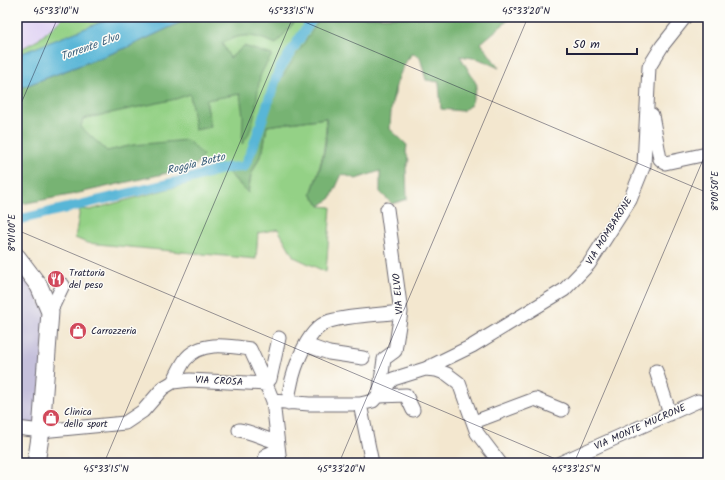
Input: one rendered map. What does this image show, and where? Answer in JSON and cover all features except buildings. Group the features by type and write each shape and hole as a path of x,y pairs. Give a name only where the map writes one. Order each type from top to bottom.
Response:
{"main road":[{"path":"17,257 38,286 50,312 41,431 36,463"}],"street":[{"name":"VIA MOMBARONE","path":"379,396 393,379 425,369 472,346 564,290 589,264 630,200 644,165 650,67 662,46 685,17"},
{"path":"649,96 660,159 665,163 702,155"},
{"name":"VIA ELVO","path":"379,396 384,359 395,350 401,312 387,209"},
{"path":"50,312 63,285"},
{"path":"288,402 294,372 312,333 329,321 401,312"},
{"path":"266,384 270,379 278,338"},
{"path":"17,428 41,431 125,423 143,411 163,388 173,382 186,359 196,351 209,347 228,345 250,349 266,384 273,401 280,463"},
{"path":"306,345 329,353 363,358"},
{"path":"425,369 436,370 447,374 459,383 477,433 500,463"},
{"path":"656,371 670,414"},
{"name":"VIA CROSA","path":"173,382 190,380 266,384"},
{"path":"273,401 360,404 372,401 379,396 406,395 413,410"},
{"path":"474,422 535,399 562,410"},
{"name":"VIA MONTE MUCRONE","path":"560,463 698,402"},
{"path":"360,404 372,463"},
{"path":"239,430 255,433 278,446"},
{"path":"264,463 266,455 278,446"}],"shaded area":[{"path":"17,17 114,17 17,55"},
{"path":"17,265 46,312 37,428 17,425"}],"green space":[{"path":"64,17 501,17 414,53 397,70 395,94 386,116 340,110 264,111 244,164 225,168 196,162 17,196 17,51 38,40"},
{"path":"192,17 292,17 297,19 276,44 261,38 249,36 237,37 222,43 230,58 244,46 272,55 260,77 253,121 247,138 242,144 243,116 240,94 206,100 211,127 195,130 190,94 176,99 83,119 81,127 107,151 133,145 187,140 203,155 194,167 70,195 21,204 17,200 17,89 126,48"},
{"path":"321,17 512,17 481,43 499,68 479,59 460,56 477,85 471,105 462,111 441,109 439,82 426,80 420,57 411,53 401,72 395,90 391,108 390,129 407,145 406,153 409,160 406,168 407,199 392,204 380,192 380,171 356,179 342,174 331,198 320,206 311,194 325,147 327,128 326,118 267,126 263,150 251,175 248,193 227,171 245,169 255,147 276,86"},
{"path":"326,118 322,156 311,194 320,206 331,207 326,272 294,257 278,229 258,233 256,259 87,243 75,238 80,209 90,210 190,183 227,171 248,193 251,175 263,150 267,126"}],"water":[{"name":"Torrente Elvo","path":"114,17 192,17 126,48 17,89 17,55"}],"waterway":[{"name":"Roggia Botto","path":"17,220 188,179 225,168 244,167 253,147 279,70 313,18"}],"place":[{"name":"Trattoria del peso","path":"56,279"},
{"name":"Carrozzeria","path":"78,331"},
{"name":"Clinica dello sport","path":"51,418"}]}
